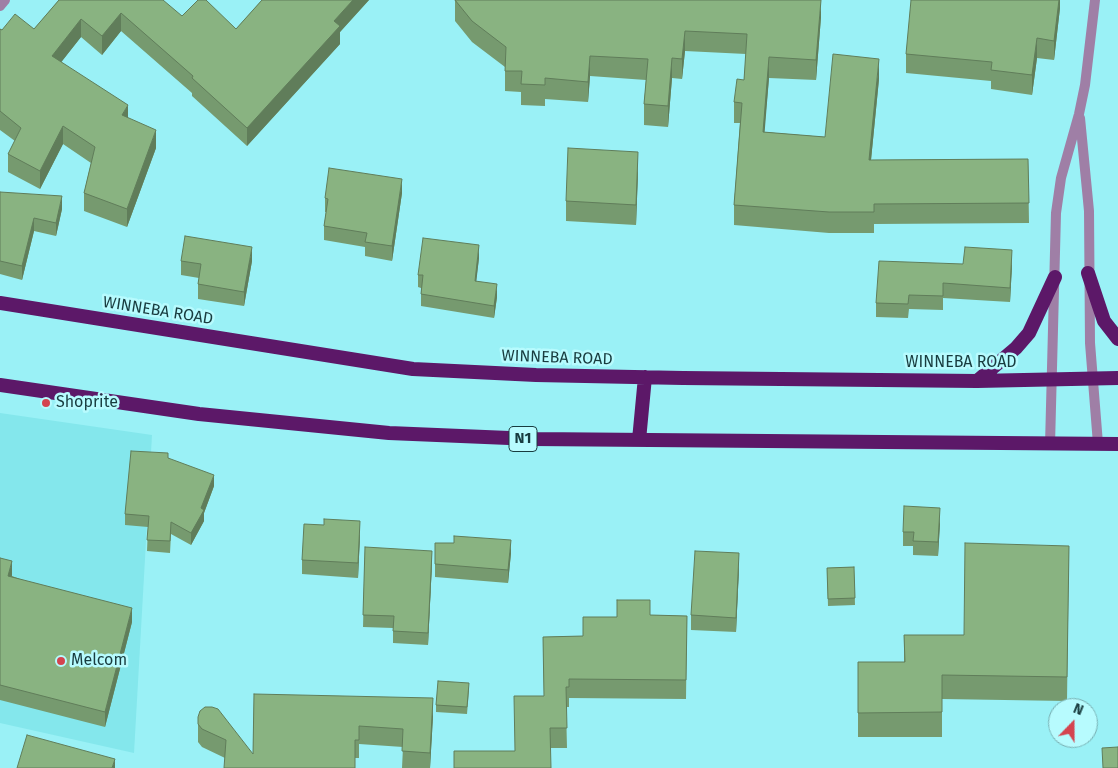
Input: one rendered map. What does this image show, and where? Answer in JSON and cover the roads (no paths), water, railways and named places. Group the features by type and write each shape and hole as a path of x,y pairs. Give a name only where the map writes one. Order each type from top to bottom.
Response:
{"highway":[{"path":"1088,273 1104,321 1118,339"},
{"path":"977,381 1016,348 1029,332 1055,277"},
{"name":"WINNEBA ROAD","path":"0,303 413,370 645,377 977,381 1118,378"},
{"path":"640,440 645,377"},
{"name":"N1","path":"0,385 199,414 389,433 533,439 1050,445 1118,444"}],"street":[{"path":"0,6 6,0"},
{"path":"1050,445 1050,379 1056,213 1061,178 1079,114 1094,0"},
{"path":"1079,114 1089,211 1088,273 1098,444"}],"place":[{"name":"Shoprite","path":"46,403"},
{"name":"Melcom","path":"61,661"}]}
